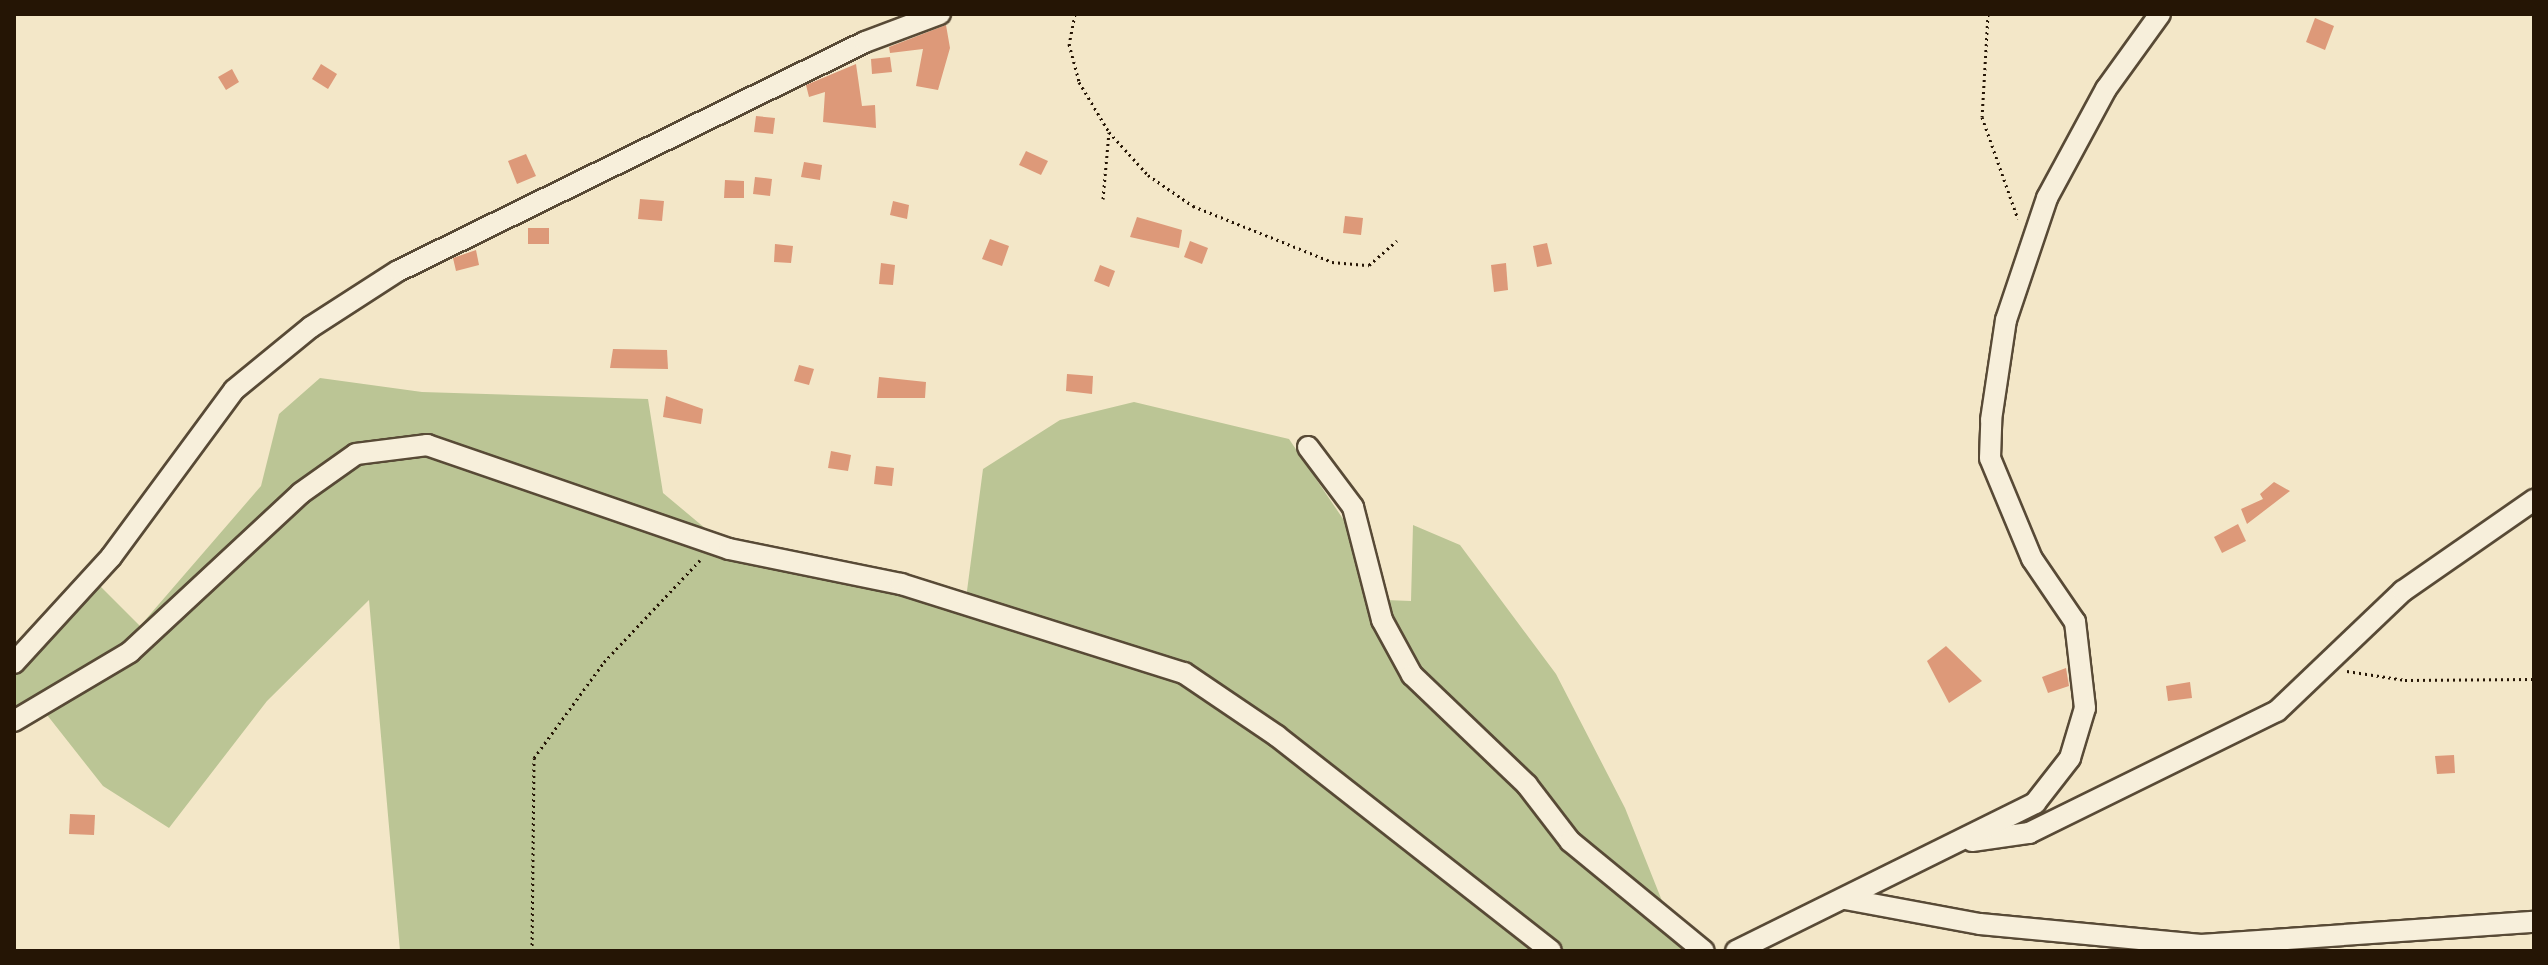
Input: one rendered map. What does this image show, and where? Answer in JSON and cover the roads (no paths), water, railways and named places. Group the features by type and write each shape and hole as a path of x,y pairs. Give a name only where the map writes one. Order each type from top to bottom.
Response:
{"street":[{"path":"14,663 111,557 234,390 311,327 398,271 518,219 865,42 940,14"},
{"path":"1736,951 2035,803 2070,758 2085,708 2075,622 2032,559 1990,458 2006,320 2047,198 2106,89 2160,14"},
{"path":"14,721 130,652 301,493 356,454 427,445 717,545 901,584 1184,673 1277,736 1551,951"},
{"path":"1308,447 1340,480 1353,507 1382,620 1412,675 1527,785 1570,841 1704,951"},
{"path":"1954,844 2029,833 2177,766 2277,711 2403,591 2534,500"},
{"path":"1845,899 1980,924 2201,945 2534,922"}]}
